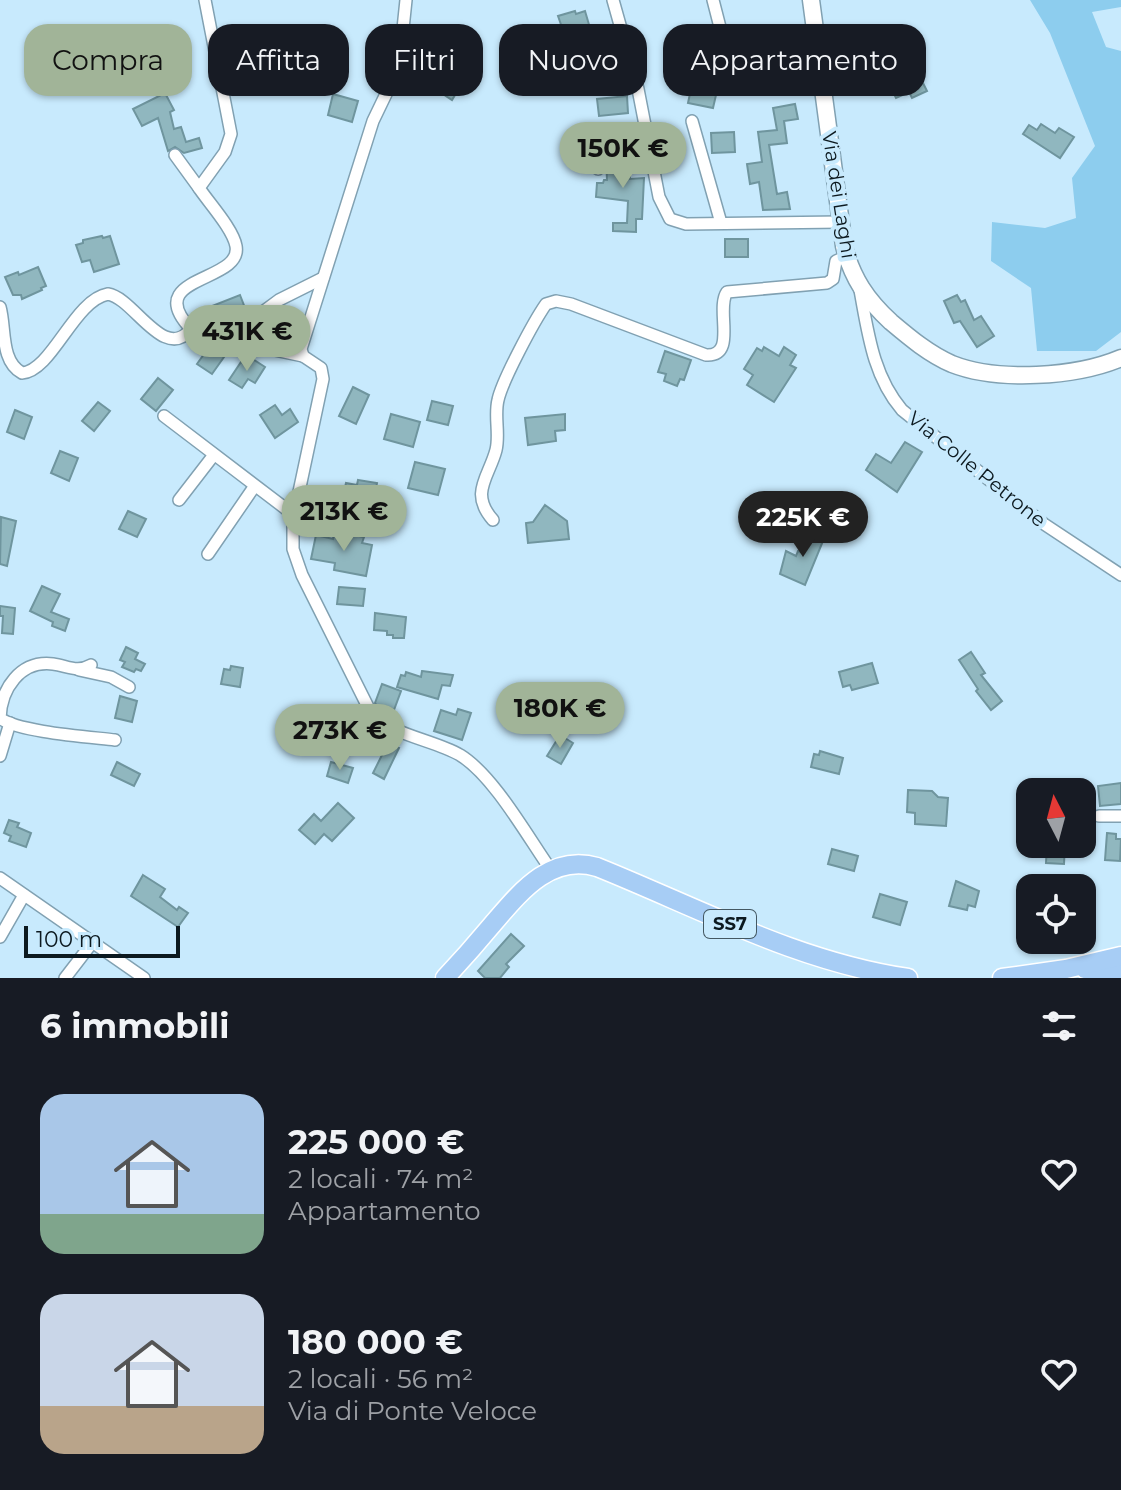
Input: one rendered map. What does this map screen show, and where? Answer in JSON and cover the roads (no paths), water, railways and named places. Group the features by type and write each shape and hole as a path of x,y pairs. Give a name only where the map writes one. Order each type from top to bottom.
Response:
{"main road":[{"name":"Via dei Laghi","path":"811,0 847,256 859,287 876,308 918,344 968,369 998,374 1046,374 1082,369 1121,358"},
{"name":"SS7","path":"554,869 575,863 594,866 778,943 858,968 908,978"},
{"path":"445,978 520,893 554,869"},
{"path":"1002,978 1037,976 1121,956"},
{"path":"1066,969 1121,974"}],"street":[{"path":"199,188 225,152 231,134 205,0"},
{"path":"403,24 406,0"},
{"path":"613,0 635,79 659,197 670,219 682,223 841,222"},
{"path":"713,0 719,24"},
{"path":"299,353 373,121 385,96"},
{"path":"692,121 721,223"},
{"path":"598,169 597,153 602,145 635,141 649,146"},
{"path":"175,155 231,234 237,249 230,262 180,294 177,303 179,312 191,329 203,335 299,353 321,368 323,379 294,515 292,542 296,562 368,709 382,723 450,750 472,765 487,780 554,869"},
{"path":"493,520 485,509 481,488 496,450 497,400 546,304 556,301 571,304 714,356 724,344 723,301 727,292 827,283 833,279 836,261 847,256"},
{"path":"252,320 279,300 323,278"},
{"name":"Via Colle Petrone","path":"859,287 875,361 887,389 902,410 1044,524 1121,575"},
{"path":"0,307 8,355 12,365 22,373 37,367 81,313 102,295 117,297 167,338 181,338 191,329"},
{"path":"164,416 294,515"},
{"path":"179,500 213,456"},
{"path":"208,554 254,487"},
{"path":"115,740 10,723 2,720 0,713 8,685 15,677 48,664 111,677 129,687"},
{"path":"78,670 91,665"},
{"path":"0,756 10,723"},
{"path":"1099,816 1121,816"},
{"path":"0,878 144,978"},
{"path":"0,937 24,895"},
{"path":"65,978 92,943"}]}
